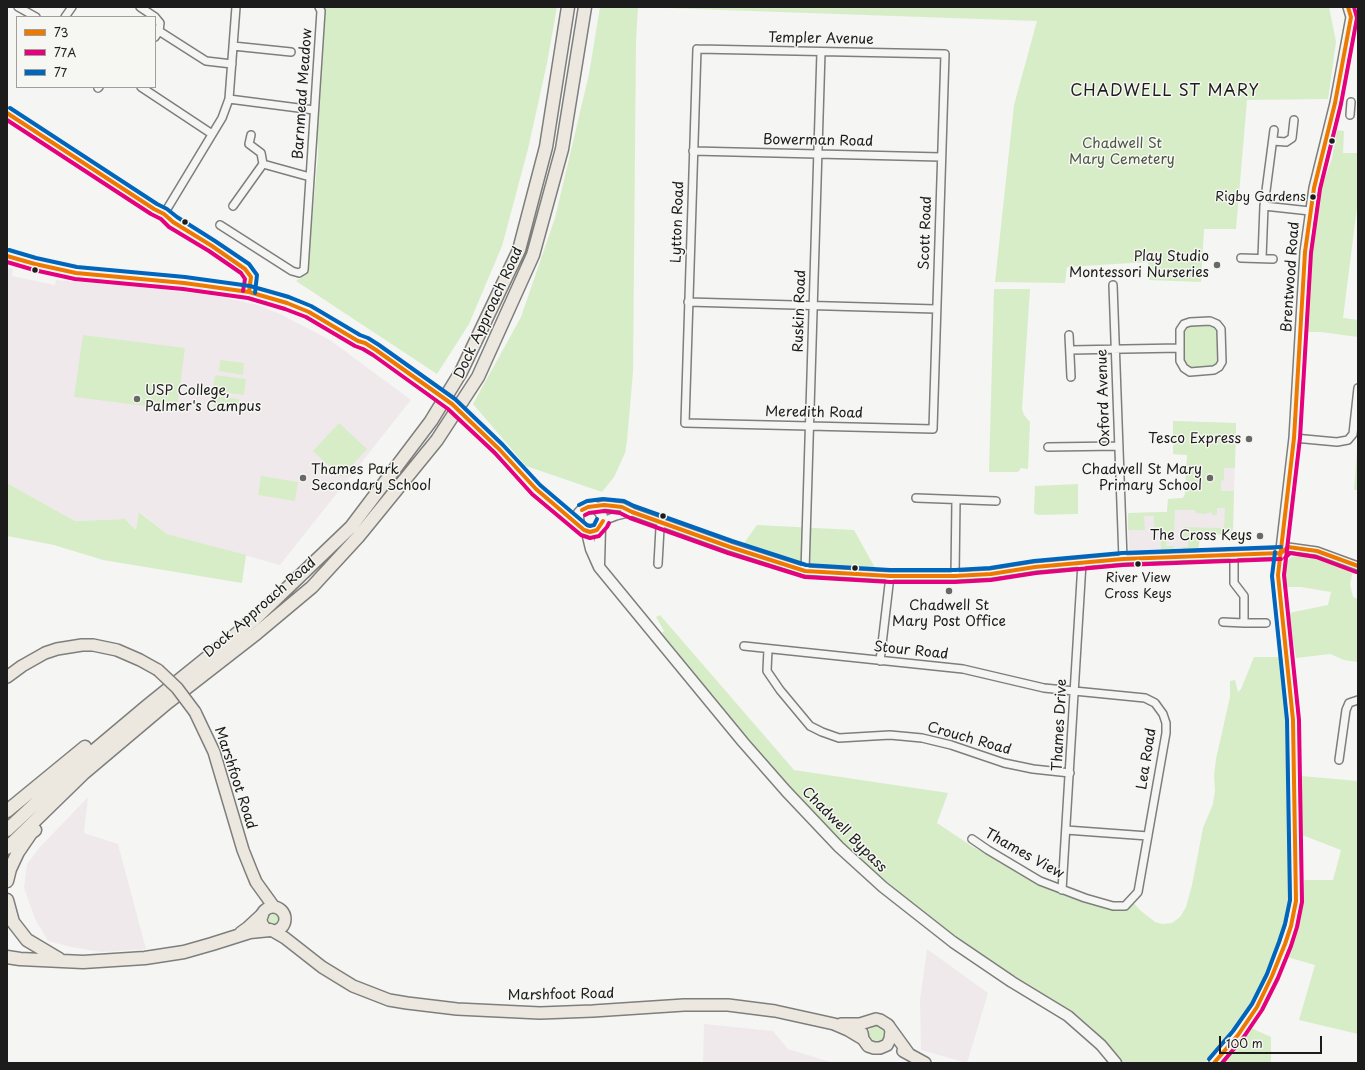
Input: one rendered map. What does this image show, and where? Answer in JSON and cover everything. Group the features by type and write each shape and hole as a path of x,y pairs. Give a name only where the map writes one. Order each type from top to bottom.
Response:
{"highway":[{"name":"Dock Approach Road","path":"7,830 78,764 255,619 352,527 435,415 461,372 519,250 546,147 568,7"},
{"name":"Dock Approach Road","path":"7,848 84,773 312,587 358,537 437,440 478,377 533,255 562,149 585,7"},
{"path":"7,881 10,869 18,852 31,833 60,808 168,703"},
{"path":"7,811 87,746 147,706"},
{"path":"7,900 13,922 27,940 62,962"},
{"path":"235,937 248,928 262,914"},
{"path":"7,956 62,962 83,962 166,955 212,944 250,932 271,930"}],"main road":[{"path":"7,113 154,209 164,214 173,222 212,246 245,269 251,277 249,292"},
{"path":"7,256 34,264 76,273 184,283 249,292 288,303 309,312 358,341 365,343 452,404 549,501 583,529 594,532 602,524"},
{"path":"549,501 569,509 582,510 588,507 595,507 601,512 602,524 599,567"},
{"path":"582,510 578,518 583,529"},
{"name":"Chadwell Bypass","path":"583,529 599,567 748,748 839,847 883,887 953,942 1012,982 1068,1016 1102,1045 1116,1063"},
{"name":"Marshfoot Road","path":"7,677 22,666 45,653 57,649 82,645 93,645 117,650 135,657 158,670 177,688 195,712 214,752 243,850 256,882 261,900 262,914"},
{"name":"Marshfoot Road","path":"256,882 274,907"},
{"path":"274,907 281,910 285,919 280,928 271,930 266,928 262,923 262,914 268,908 274,907"},
{"name":"Marshfoot Road","path":"285,919 288,930 302,950"},
{"name":"Marshfoot Road","path":"271,930 281,935 337,977 367,992 389,1000 426,1007 540,1013 684,1005 723,1005 768,1010 834,1024 863,1039 871,1048 880,1048 884,1046 894,1047 926,1063"},
{"name":"Marshfoot Road","path":"834,1024 853,1024 868,1022 876,1019 880,1020 888,1025 909,1054"},
{"path":"863,1039 862,1030 868,1022"},
{"path":"884,1046 888,1042 891,1035 888,1025"}],"street":[{"path":"12,13 18,7 34,16"},
{"path":"66,16 72,7"},
{"path":"140,7 154,16"},
{"path":"164,214 222,118 229,99 236,7"},
{"name":"Brentwood Road","path":"1214,1063 1238,1035 1260,1000 1272,976 1287,939 1296,901 1294,720 1278,575 1294,438 1305,252 1310,210 1355,17 1348,7"},
{"name":"Barnmead Meadow","path":"220,225 292,271 299,273 304,270 320,9"},
{"path":"156,18 160,23 157,34 206,61 232,64"},
{"path":"233,46 291,52"},
{"name":"Templer Avenue","path":"697,49 944,54"},
{"name":"Lytton Road","path":"686,397 697,49"},
{"name":"Ruskin Road","path":"805,571 821,52"},
{"name":"Scott Road","path":"922,428 933,429 944,54"},
{"path":"143,88 212,134"},
{"path":"229,99 314,110"},
{"path":"1273,141 1286,142 1292,138 1294,120"},
{"path":"1262,258 1264,206 1274,130"},
{"path":"233,206 263,164 261,154 249,144 251,135"},
{"name":"Bowerman Road","path":"693,151 941,157"},
{"name":"Barnmead Meadow","path":"263,164 310,177"},
{"path":"1264,206 1310,210"},
{"path":"1241,258 1273,259"},
{"name":"Oxford Avenue","path":"1113,285 1123,559"},
{"path":"688,302 936,309"},
{"path":"1210,321 1217,324 1221,329 1222,362 1219,367 1214,370 1190,372 1184,368 1180,362 1180,348 1180,330 1184,324 1190,322 1210,321"},
{"path":"1068,335 1071,377"},
{"path":"1070,350 1180,348"},
{"path":"1294,438 1337,442 1348,440 1353,434 1358,388"},
{"name":"Meredith Road","path":"686,397 685,423 922,428"},
{"path":"1048,447 1119,446"},
{"path":"916,498 996,501"},
{"path":"955,576 956,500"},
{"path":"595,507 604,505 622,507 632,512 730,547 805,571 890,576 955,576 991,574 1035,567 1123,559 1281,553 1288,547 1317,551 1358,566"},
{"path":"602,524 616,516 632,512"},
{"path":"651,557 659,561 660,528 662,522"},
{"path":"1234,555 1234,583 1244,596 1244,623"},
{"name":"Thames Drive","path":"1062,890 1082,563"},
{"path":"880,661 890,576"},
{"path":"1223,622 1266,623"},
{"name":"Stour Road","path":"744,646 768,650 964,669 1044,688 1075,692"},
{"name":"Crouch Road","path":"768,650 767,671 780,690 810,726 822,732 839,738 890,735 922,738 951,745 1004,763 1033,769 1070,773"},
{"name":"Lea Road","path":"1075,692 1145,698 1155,702 1164,714 1166,733 1148,836 1138,892 1131,900"},
{"path":"1339,760 1346,710 1349,702 1358,700"},
{"path":"1066,830 1148,836"},
{"name":"Thames View","path":"972,839 1034,877 1062,890 1113,906 1125,906 1131,900"}],"shaded area":[{"name":"USP College, Palmer's Campus","path":"7,267 13,269 12,276 55,285 56,280 143,287 217,296 258,305 280,314 330,340 411,400 280,565 167,534 140,512 136,530 125,519 75,521 7,483"},
{"name":"Chadwell St Mary Primary School","path":"1173,421 1236,423 1233,529 1231,533 1204,536 1199,543 1198,551 1129,553 1128,513 1167,512 1168,499 1183,498 1185,494 1187,455 1173,454"},
{"path":"88,797 84,833 118,844 146,949 101,952 71,947 48,941 35,919 24,888 27,864 40,847"},
{"path":"927,949 988,993 967,1063 921,1050 920,1000"},
{"path":"704,1024 773,1031 788,1049 834,1063 703,1063"}],"green space":[{"path":"324,7 557,7 547,63 528,149 502,246 469,324 437,374 296,281 307,274 318,156 317,117"},
{"path":"600,7 638,7 636,41 633,372 625,453 614,477 602,492 526,466 473,404 521,317 555,218 589,74"},
{"name":"Chadwell St Mary Cemetery","path":"638,7 1329,7 1336,42 1328,99 1247,100 1236,229 1204,229 1201,282 1149,280 1148,262 1067,267 1065,283 995,282 1014,105 1037,21"},
{"path":"1337,130 1344,131 1343,153 1358,153 1358,199 1343,318 1358,320 1358,337 1321,332 1307,332 1305,329 1311,252 1321,190 1332,158"},
{"path":"994,289 1030,289 1022,409 1024,415 1030,422 1028,469 1021,468 1018,472 989,472"},
{"path":"1184,324 1217,324 1222,362 1214,370 1184,368 1180,330"},
{"path":"83,335 185,348 177,410 74,397"},
{"path":"220,360 244,363 243,375 219,371"},
{"path":"215,375 246,379 244,395 212,391"},
{"path":"215,396 239,399 238,410 213,407"},
{"name":"Chadwell St Mary Primary School","path":"1173,421 1236,423 1235,468 1224,468 1224,480 1221,481 1221,491 1234,491 1233,529 1231,533 1204,536 1199,543 1198,551 1161,552 1160,531 1154,531 1154,516 1144,516 1145,530 1128,530 1128,513 1167,512 1168,499 1183,498 1185,494 1187,455 1173,454","holes":["1217,508 1225,508 1224,528 1183,527 1182,537 1188,537 1188,547 1182,547 1182,549 1174,548 1174,546 1166,546 1167,535 1174,535 1175,510 1195,510 1196,513 1205,514 1212,512 1212,515 1217,515"]},
{"path":"339,423 367,449 341,477 313,451"},
{"path":"1358,436 1358,490 1354,490"},
{"path":"261,476 298,482 295,501 258,495"},
{"path":"7,483 75,521 125,519 136,530 139,512 167,534 246,555 242,583 103,560 54,545 7,536"},
{"path":"1078,484 1078,514 1038,515 1034,513 1035,486"},
{"path":"757,525 854,530 879,575 805,571 739,550"},
{"path":"1298,556 1335,561 1354,570 1350,584 1353,597 1358,599 1358,662 1344,660 1330,654 1296,658 1289,613 1328,605 1331,592 1301,587 1286,587 1284,578 1285,563 1291,557"},
{"path":"660,615 794,770 948,793 937,823 973,847 1013,868 1113,906 1131,900 1141,911 1155,922 1162,924 1172,923 1180,917 1186,907 1192,885 1203,828 1213,804 1216,759 1230,697 1230,681 1235,680 1238,692 1241,689 1254,657 1281,657 1285,719 1289,899 1280,939 1265,975 1245,1016 1205,1063 1120,1063 1107,1044 1091,1027 1072,1011 956,939 843,844 790,789 662,633 664,631 656,617"},
{"path":"1301,776 1358,781 1358,1034 1299,1020 1315,965 1287,957 1303,908 1304,880 1333,880 1341,850 1302,835"},
{"path":"275,913 278,914 278,924 271,925 268,924 267,917 268,914"},
{"path":"877,1025 883,1028 886,1034 883,1040 877,1043 871,1040 868,1034 871,1028"},
{"path":"1251,1028 1271,1037 1271,1063 1221,1063"}],"transit line":[{"name":"73","path":"1214,1063 1238,1035 1257,1007 1285,944 1291,926 1296,901 1293,720 1278,575 1294,438 1305,252 1314,188 1335,103 1351,17 1348,7"},
{"name":"77A","path":"1222,1063 1243,1038 1262,1010 1278,978 1291,946 1297,927 1302,902 1299,720 1284,575 1300,438 1311,253 1320,189 1341,104 1357,18 1354,7"},
{"name":"77","path":"10,108 157,204 167,209 249,264 257,275 255,293"},
{"name":"73","path":"7,113 154,209 164,214 173,222 212,246 245,269 251,277 249,292"},
{"name":"77A","path":"7,120 151,214 161,219 169,227 209,251 241,273 245,279 243,291"},
{"name":"77","path":"9,250 36,258 77,267 185,277 250,286 289,297 311,306 379,345 455,399 503,445 540,485 587,525 594,525 597,519"},
{"name":"73","path":"7,256 76,273 184,283 249,292 287,303 309,312 376,350 452,404 499,449 536,489 584,530 590,532 597,530 603,521"},
{"name":"77A","path":"7,262 34,270 75,279 183,289 248,298 306,317 373,355 448,409 495,453 532,494 581,535 590,538 599,536 609,523"},
{"name":"77","path":"579,505 587,501 603,499 624,501 634,506 732,541 806,565 890,570 955,570 990,568 1034,561 1122,553 1281,547"},
{"name":"73","path":"582,510 588,507 604,505 622,507 632,512 730,547 805,571 890,576 955,576 991,574 1035,567 1123,559 1281,553"},
{"name":"77A","path":"585,515 604,511 620,513 630,518 728,553 805,577 890,582 955,582 991,580 1036,573 1123,565 1281,559"},
{"name":"73","path":"1281,553 1288,547 1317,551 1358,566"},
{"name":"77","path":"1209,1059 1233,1031 1252,1004 1267,974 1279,942 1285,924 1290,900 1287,720 1272,576 1275,552"},
{"name":"77A","path":"1285,558 1290,553 1316,557 1356,572"}],"place":[{"name":"Rigby Gardens","path":"1313,197"},
{"name":"Play Studio Montessori Nurseries","path":"1217,265"},
{"name":"USP College, Palmer's Campus","path":"137,399"},
{"name":"Tesco Express","path":"1249,439"},
{"name":"Thames Park Secondary School","path":"303,478"},
{"name":"Chadwell St Mary Primary School","path":"1210,478"},
{"name":"The Cross Keys","path":"1260,536"},
{"name":"River View Cross Keys","path":"1138,564"},
{"name":"Chadwell St Mary Post Office","path":"949,591"}],"district":[{"name":"CHADWELL ST MARY","path":"1165,92"}]}
